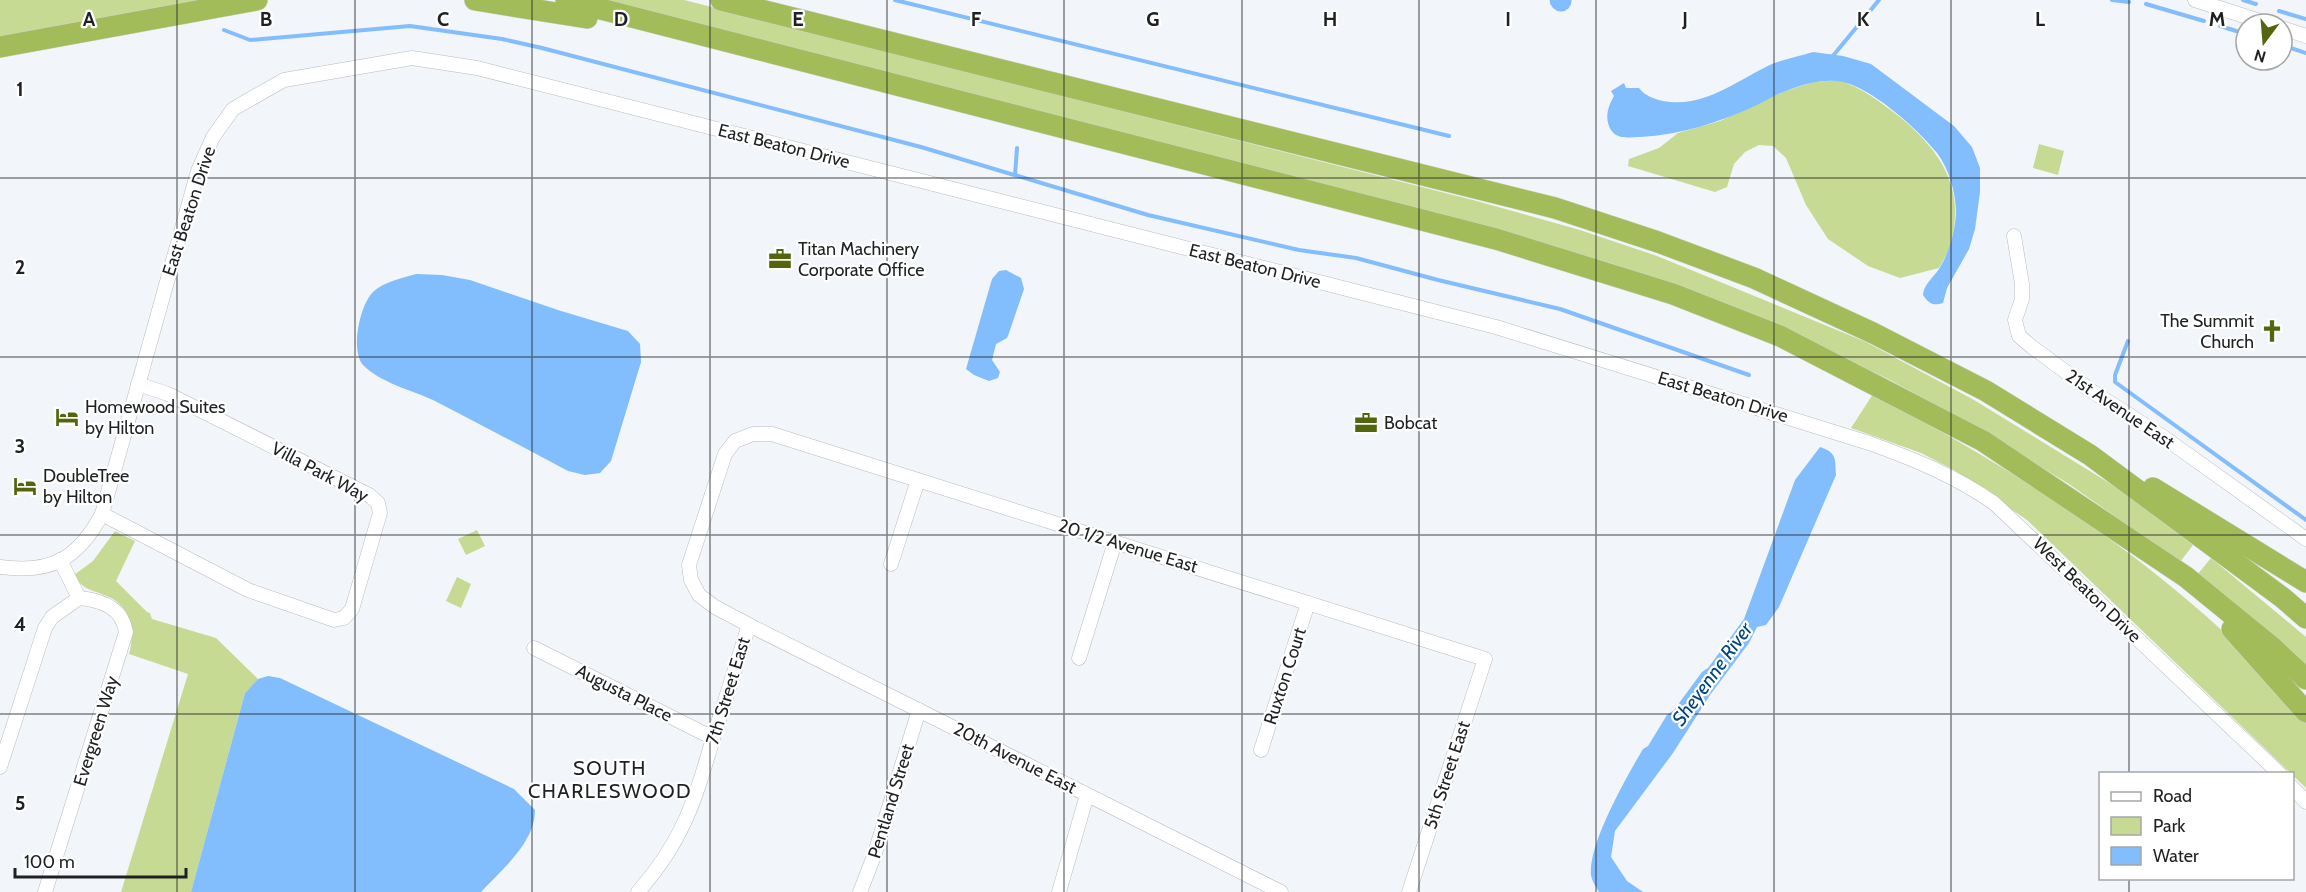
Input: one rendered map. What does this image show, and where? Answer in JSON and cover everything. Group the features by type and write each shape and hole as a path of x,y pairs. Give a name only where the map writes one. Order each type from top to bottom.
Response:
{"highway":[{"path":"0,47 257,0"},
{"path":"475,0 710,37"},
{"path":"566,0 1496,239 1673,294 1780,336 1983,441 2186,577 2306,679"},
{"path":"721,0 1533,202 1658,242 1754,278 1873,333 1986,391 2105,466 2283,598 2306,618"},
{"path":"2105,466 2162,492 2306,582"},
{"path":"2186,577 2306,712"}],"street":[{"path":"2195,0 2234,13"},
{"name":"East Beaton Drive","path":"0,567 20,570 39,568 60,560 80,549 102,514 198,171 213,137 233,109 284,80 412,58 477,68 1496,327 1869,443"},
{"name":"21st Avenue East","path":"2014,236 2022,284 2022,298 2015,320 2019,336 2093,392 2162,436 2306,539"},
{"name":"Villa Park Way","path":"102,514 248,590 334,620 345,618 352,609 380,513 378,503 369,495 168,394 138,384"},
{"name":"7th Street East","path":"638,892 662,864 697,796 749,625 715,607 699,595 691,580 689,564 725,454 735,441 753,434 772,434"},
{"name":"20 1/2 Avenue East","path":"772,434 1485,659"},
{"name":"West Beaton Drive","path":"1869,443 1922,462 1968,485 1994,503 2278,772"},
{"path":"891,564 918,480"},
{"path":"1078,658 1115,542"},
{"path":"0,766 45,628 58,613 79,598 60,560"},
{"name":"Evergreen Way","path":"45,892 126,632 125,623 116,611 96,600 79,598"},
{"name":"Ruxton Court","path":"1261,750 1308,603"},
{"name":"20th Avenue East","path":"749,625 1087,795 1258,887 1281,892"},
{"name":"Augusta Place","path":"534,648 713,738"},
{"name":"5th Street East","path":"1409,892 1485,659"},
{"name":"Pentland Street","path":"860,892 874,856 920,710"},
{"path":"2294,790 2306,802"},
{"path":"1059,892 1087,795"}],"green space":[{"path":"0,0 212,0 0,39"},
{"path":"595,0 684,0 1473,200 1580,230 1657,256 1866,342 1974,400 2119,489 2193,545 2180,562 2069,484 1960,418 1888,379 1757,318 1610,263 1468,222"},
{"path":"1838,80 1863,91 1901,118 1927,143 1946,171 1955,202 1955,219 1950,246 1939,268 1900,278 1868,266 1828,239 1806,205 1786,158 1773,146 1759,145 1745,152 1734,164 1727,187 1715,192 1628,166 1629,159 1659,148 1678,133 1720,121 1785,91 1814,82"},
{"path":"2039,144 2064,151 2058,175 2033,168"},
{"path":"1873,394 2004,468 2087,523 2168,583 2233,641 2306,722 2306,788 2294,776 2294,772 2289,772 2027,520 1954,470 1921,453 1851,428"},
{"path":"477,530 485,546 466,555 458,539"},
{"path":"115,531 135,541 116,581 150,613 152,619 216,638 258,679 245,693 191,892 121,892 188,674 129,654 132,637 130,621 123,607 109,597 85,587 74,575 93,561"},
{"path":"2211,558 2306,637 2306,666 2197,575"},
{"path":"457,577 471,584 461,608 446,601"}],"water":[{"path":"1813,52 1843,56 1871,64 1954,126 1972,147 1980,168 1980,192 1975,229 1969,249 1947,288 1943,303 1931,304 1923,295 1927,284 1943,263 1953,235 1956,205 1948,174 1937,153 1918,132 1890,108 1861,89 1835,81 1810,83 1782,92 1715,122 1655,136 1620,137 1609,126 1608,113 1614,96 1611,91 1624,83 1626,88 1639,88 1647,95 1660,100 1692,101 1720,92 1772,64"},
{"path":"1006,270 1021,278 1024,289 1007,338 996,344 992,360 1000,372 998,378 989,381 966,369 992,279 999,271"},
{"path":"416,274 442,275 470,280 628,331 640,344 641,362 611,461 600,473 585,475 568,471 433,400 378,377 363,365 359,358 357,339 358,328 368,298 382,286"},
{"name":"Sheyenne River","path":"1820,447 1834,457 1836,475 1779,607 1766,625 1757,627 1749,643 1710,695 1673,753 1615,831 1611,857 1627,881 1643,892 1599,892 1591,875 1592,862 1602,829 1619,793 1643,749 1648,746 1667,715 1674,710 1702,672 1708,668 1744,619 1795,480"},
{"path":"268,676 280,678 514,789 535,810 530,834 516,855 481,892 191,892 245,693 258,679"}],"waterway":[{"path":"895,0 1449,136"},
{"path":"1832,57 1879,0"},
{"path":"2112,0 2129,2"},
{"path":"2243,0 2256,4"},
{"path":"2146,4 2204,21"},
{"path":"2279,11 2306,19"},
{"path":"224,30 250,40 410,26 502,39 542,48 921,147 1148,215 1299,250 1356,258 1560,309 1749,375"},
{"path":"2220,26 2234,30"},
{"path":"2294,49 2306,53"},
{"path":"1015,175 1017,148"},
{"path":"2128,341 2115,375 2115,382 2306,520"}],"place":[{"name":"Titan Machinery Corporate Office","path":"780,259"},
{"name":"The Summit Church","path":"2272,331"},
{"name":"Homewood Suites by Hilton","path":"67,417"},
{"name":"Bobcat","path":"1366,423"},
{"name":"DoubleTree by Hilton","path":"25,486"}],"district":[{"name":"SOUTH CHARLESWOOD","path":"610,780"}]}
